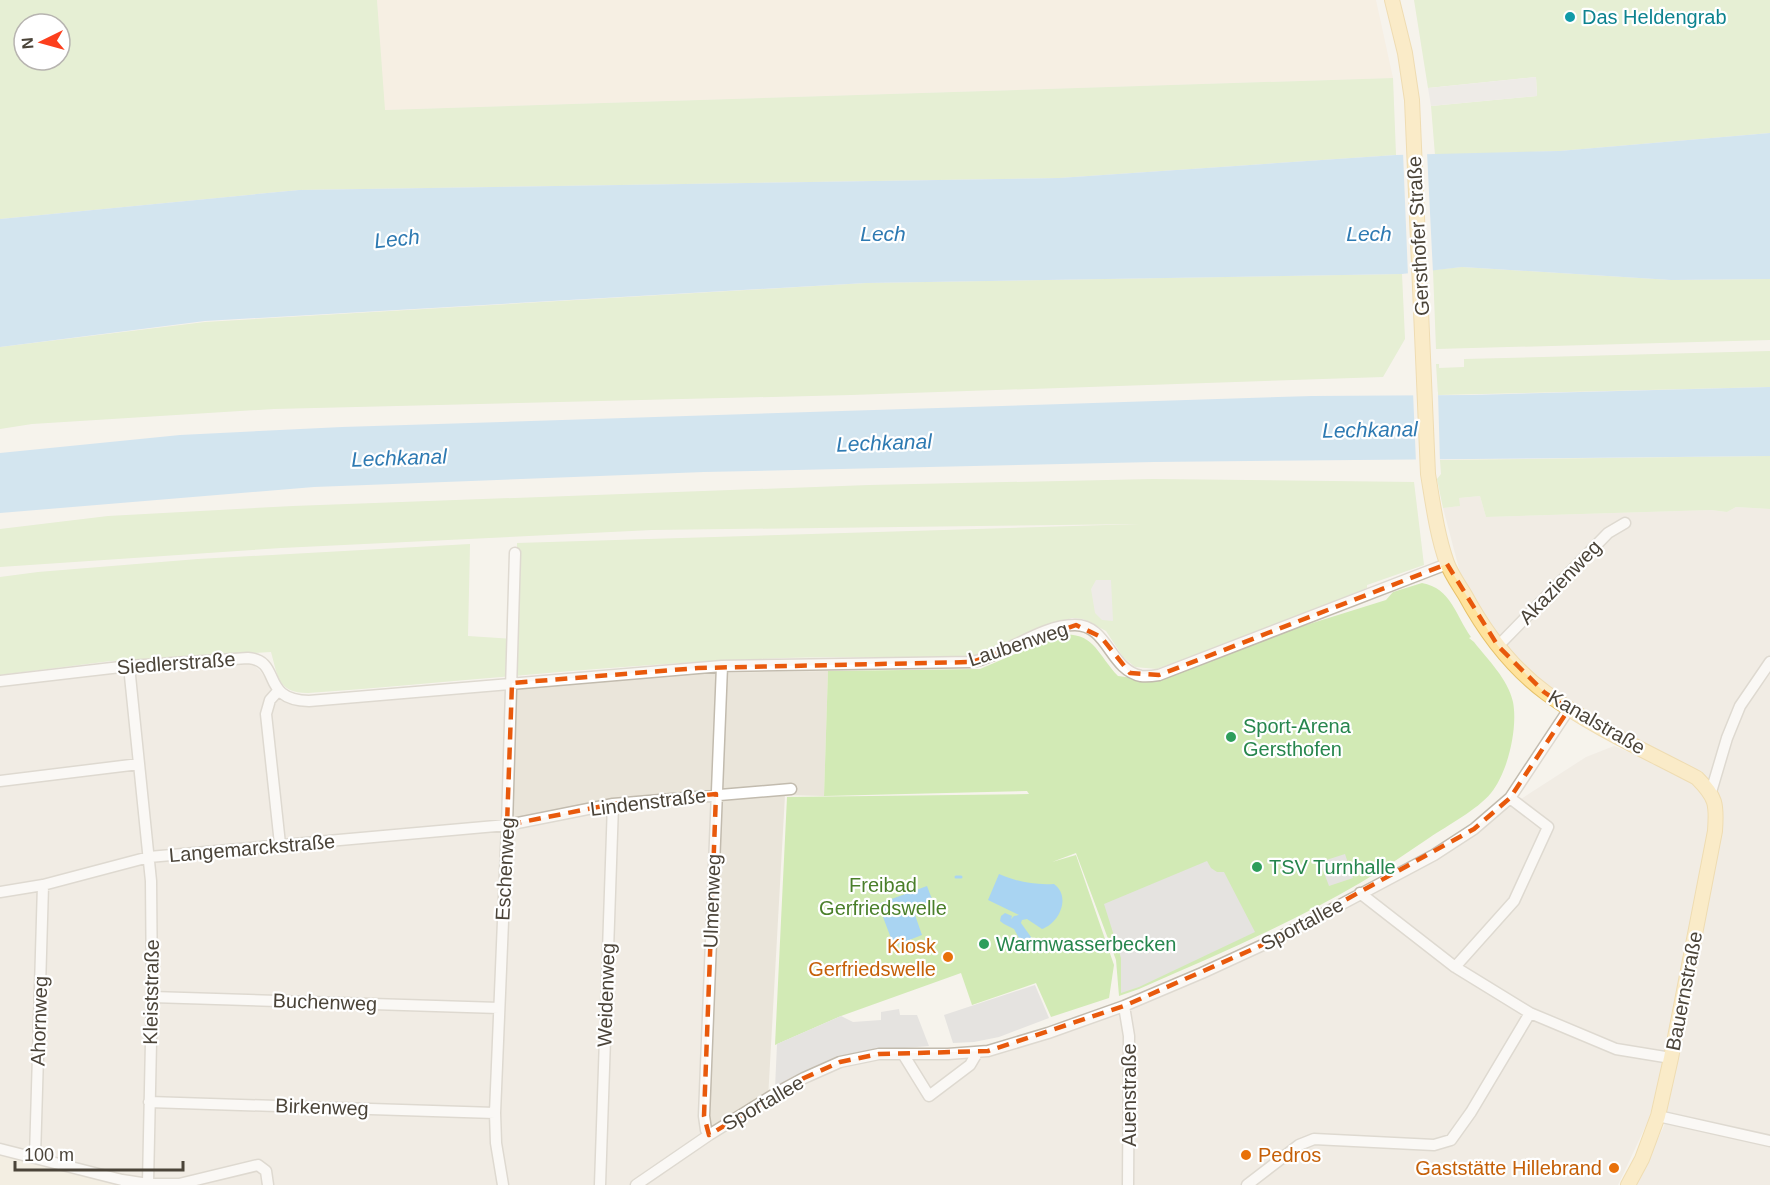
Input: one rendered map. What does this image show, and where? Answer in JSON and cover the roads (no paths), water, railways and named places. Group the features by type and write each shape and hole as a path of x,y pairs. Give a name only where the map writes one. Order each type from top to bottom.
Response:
{"main road":[{"name":"Gersthofer Straße","path":"1392,0 1405,53 1413,117 1428,474"},
{"name":"Kanalstraße","path":"1428,474 1435,517 1448,564 1476,616 1498,646 1544,692 1569,709 1697,778 1711,792"},
{"name":"Bauernstraße","path":"1628,1185 1642,1159 1658,1116 1671,1058 1715,831 1717,812 1711,792"}],"street":[{"name":"Akazienweg","path":"1498,646 1608,533 1625,523"},
{"name":"Eschenweg","path":"503,1185 496,1143 495,1113 515,553"},
{"name":"Laubenweg","path":"512,683 722,666 972,662 993,656 1062,626 1076,625 1085,626 1101,637 1118,663 1130,672 1143,677 1159,675 1448,564"},
{"name":"Siedlerstraße","path":"0,681 129,666 256,658 267,667 278,691"},
{"path":"1711,792 1727,738 1740,706 1770,662"},
{"name":"Kleiststraße","path":"129,666 149,857 152,997 148,1184"},
{"name":"Ulmenweg","path":"709,1135 704,1116 722,666"},
{"path":"280,844 266,714 270,700 278,691 296,700 309,700 512,683"},
{"name":"Sportallee","path":"636,1185 709,1135 790,1085 840,1062 879,1054 988,1051 1124,1006 1272,940 1434,855 1474,829 1510,798 1569,709"},
{"path":"0,781 139,764"},
{"name":"Lindenstraße","path":"507,825 613,804 791,789"},
{"path":"1455,967 1514,901 1548,826 1510,798"},
{"name":"Weidenweg","path":"600,1185 613,804"},
{"name":"Langemarckstraße","path":"0,892 43,885 149,857 507,825"},
{"name":"Ahornweg","path":"35,1157 43,885"},
{"path":"1360,893 1455,967 1530,1012 1616,1049 1671,1058"},
{"name":"Buchenweg","path":"152,997 499,1008"},
{"name":"Auenstraße","path":"1124,1006 1129,1036 1128,1185"},
{"path":"1247,1185 1299,1145 1314,1138 1434,1145 1451,1140 1471,1112 1530,1012"},
{"path":"903,1054 928,1096 970,1065 977,1053"},
{"name":"Birkenweg","path":"148,1102 495,1113"},
{"path":"1658,1116 1770,1141"},
{"path":"0,1149 122,1180 148,1184 179,1184 258,1165 266,1171 268,1185"}],"water":[{"name":"Lech","path":"1770,133 1770,279 1671,280 1462,267 1402,274 866,283 205,321 0,347 0,219 299,190 1059,178 1396,155 1559,151"},
{"name":"Lechkanal","path":"1770,387 1770,456 1154,462 704,472 314,487 0,513 0,453 180,435 342,427 1312,396 1471,395"},
{"path":"999,874 1026,882 1054,884 1062,895 1061,909 1048,926 1042,929 1027,919 1022,920 1021,923 1031,937 1028,943 1021,942 1014,929 1000,921 1001,916 1005,913 1012,916 1011,919 1019,915 988,900"},
{"path":"927,886 935,907 915,915 922,935 894,946 878,904"}],"waterway":[{"path":"956,877 961,877"}],"place":[{"name":"Das Heldengrab","path":"1570,17"},
{"name":"Sport-Arena Gersthofen","path":"1231,737"},
{"name":"TSV Turnhalle","path":"1257,867"},
{"name":"Warmwasserbecken","path":"984,944"},
{"name":"Kiosk Gerfriedswelle","path":"948,957"},
{"name":"Pedros","path":"1246,1155"},
{"name":"Gaststätte Hillebrand","path":"1614,1168"}],"park label":[{"name":"Freibad Gerfriedswelle","path":"883,896"}]}
